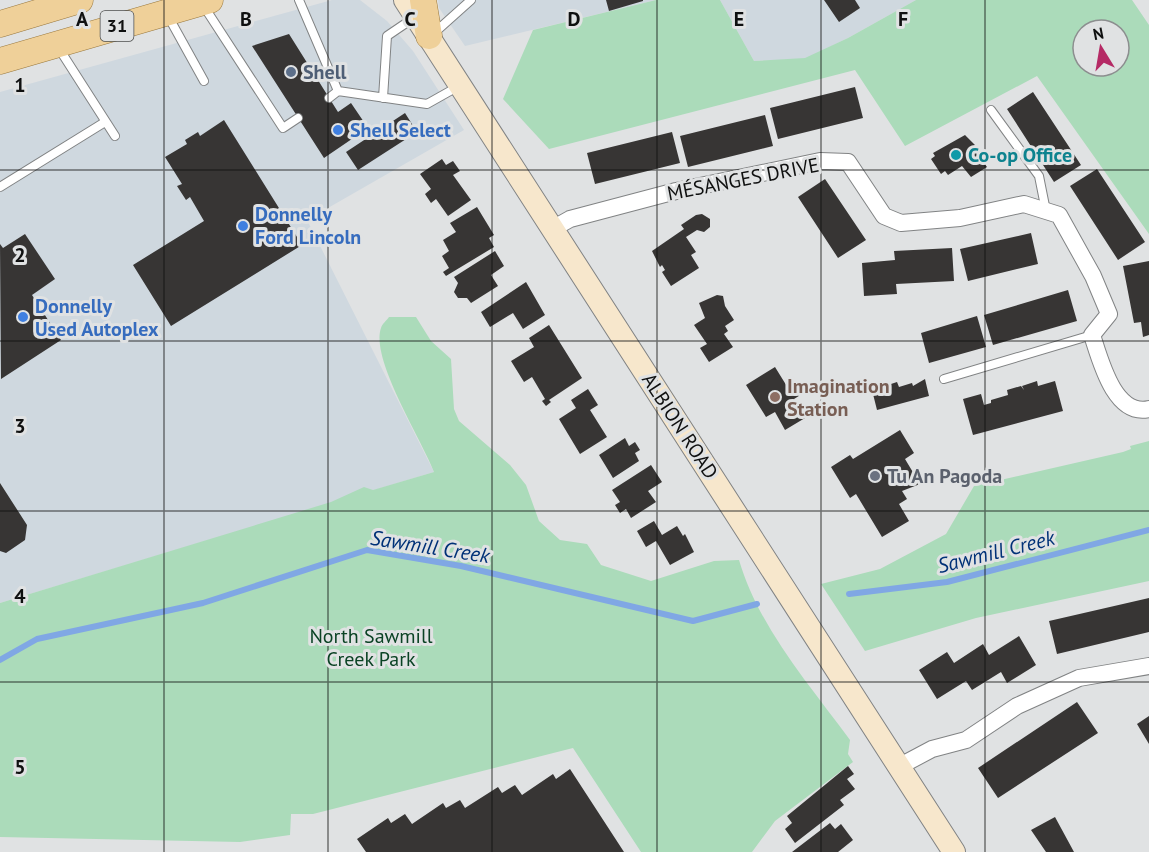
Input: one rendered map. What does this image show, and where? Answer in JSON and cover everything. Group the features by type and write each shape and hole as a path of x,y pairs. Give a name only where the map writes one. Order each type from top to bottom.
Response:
{"main road":[{"name":"31","path":"0,24 33,11 80,0"},
{"name":"31","path":"0,62 205,1"},
{"path":"33,11 50,46"}],"street":[{"name":"ALBION ROAD","path":"418,13 460,85 954,852"},
{"name":"MÉSANGES DRIVE","path":"554,228 570,219 676,191 820,161 848,162 884,216 901,223 960,218 1024,204 1046,211"},
{"path":"1046,211 1059,215 1093,276 1108,314 1092,335 1110,388 1135,409 1149,409"},
{"path":"900,766 932,749 966,740 1017,706 1079,678 1149,666"}],"lane":[{"path":"299,0 338,92"},
{"path":"383,98 387,36 418,13 471,0"},
{"path":"205,1 283,128 298,118"},
{"path":"166,13 204,81"},
{"path":"50,46 115,136"},
{"path":"329,98 338,92 427,104 460,85"},
{"path":"991,110 1039,176 1046,211"},
{"path":"0,187 105,122"},
{"path":"944,379 1092,335"}],"shaded area":[{"path":"332,0 360,0 387,21 413,51 464,130 307,220 434,472 0,603 0,92"},
{"path":"438,0 656,0 465,46 439,8"},
{"path":"720,0 916,0 805,59 754,61"}],"green space":[{"path":"656,0 720,0 754,61 805,58 848,38 916,0 1132,0 1149,25 1149,234 1037,76 905,146 855,70 549,149 503,99 533,30"},
{"name":"North Sawmill Creek Park","path":"389,317 416,317 431,341 451,359 454,409 459,421 510,465 526,485 539,521 560,540 587,544 601,565 651,581 714,561 739,560 759,609 772,632 850,740 848,754 853,762 775,821 752,852 641,852 573,748 313,814 291,814 290,835 240,842 0,837 0,603 331,502 364,487 373,490 434,472 399,400 383,359 380,342 381,328"},
{"path":"1149,441 1149,581 976,618 865,651 821,584 880,569 946,534 974,486 1123,452 1131,449 1130,446"}],"building":[{"path":"606,0 643,0 643,1 609,11"},
{"path":"824,0 855,0 860,8 839,22"},
{"name":"Shell","path":"289,34 338,112 351,103 368,128 324,158 252,46"},
{"path":"855,87 863,118 778,139 770,108"},
{"path":"1033,92 1081,165 1054,182 1007,109"},
{"path":"405,113 417,132 358,170 346,152"},
{"path":"765,115 773,146 688,167 680,136"},
{"name":"Donnelly Ford Lincoln","path":"224,120 302,245 171,326 133,265 204,221 190,197 186,200 177,186 182,184 165,157 187,144 185,140 198,132 200,136"},
{"path":"672,132 680,163 595,184 587,153"},
{"name":"Co-op Office","path":"965,135 977,147 974,150 987,167 971,177 962,166 948,175 945,171 941,174 931,159 935,156 933,153"},
{"path":"442,159 446,165 453,161 460,171 453,175 471,200 448,216 436,199 431,203 425,194 431,189 420,174"},
{"path":"1097,169 1145,242 1118,260 1070,186"},
{"path":"825,179 866,240 838,258 798,197"},
{"path":"477,207 494,235 489,238 494,247 446,276 443,272 449,268 442,256 449,251 443,240 456,232 450,223"},
{"path":"702,214 710,219 710,227 704,232 697,230 686,237 696,252 691,255 699,268 671,286 662,272 665,270 662,265 660,267 652,251 684,229 681,225 696,215"},
{"path":"1031,233 1038,264 968,281 960,249"},
{"name":"Donnelly Used Autoplex","path":"25,234 55,279 32,295 61,340 1,379 0,244 3,248"},
{"path":"952,248 954,281 896,284 897,294 864,296 862,263 895,260 894,251"},
{"path":"495,251 504,266 491,275 498,286 471,303 467,298 458,298 454,292 458,283 454,277"},
{"path":"1149,261 1149,335 1143,337 1141,322 1134,323 1123,266"},
{"path":"526,282 545,315 523,329 513,313 490,327 481,312"},
{"path":"1068,290 1077,321 993,345 984,315"},
{"path":"717,295 723,296 725,306 734,320 725,326 728,331 724,334 733,347 709,362 700,348 707,344 694,325 705,318 699,303"},
{"path":"977,316 986,347 929,363 921,333"},
{"path":"549,325 582,378 549,400 551,402 546,406 542,401 545,399 532,377 524,382 511,361 534,347 529,338"},
{"name":"Imagination Station","path":"775,367 788,388 795,383 802,394 794,399 805,418 785,430 775,412 766,417 746,385"},
{"path":"925,379 929,396 877,410 873,394 886,390 885,386 897,382 899,387 912,383 913,386"},
{"path":"1037,381 1038,386 1055,381 1063,411 973,435 963,399 981,394 984,405 991,403 991,400 1008,395 1007,390 1021,386 1024,390 1022,386"},
{"path":"588,389 598,405 590,410 607,437 580,454 559,419 576,408 571,400"},
{"name":"Tu An Pagoda","path":"900,430 914,453 905,459 920,484 902,491 907,499 899,504 909,521 882,537 856,494 850,498 831,467 850,455 853,459"},
{"path":"625,438 629,446 635,442 640,450 635,453 639,461 613,478 599,455"},
{"path":"651,465 662,482 648,491 656,502 631,518 626,509 620,513 615,505 620,502 612,490"},
{"path":"0,483 27,525 25,540 6,553 0,551"},
{"path":"654,521 662,535 677,526 683,536 685,534 694,552 670,565 656,541 646,547 637,531"},
{"path":"1149,598 1149,632 1057,654 1049,621"},
{"path":"1019,636 1036,665 1007,683 1001,672 972,690 966,681 937,699 919,670 947,652 954,663 983,644 989,655"},
{"path":"1077,702 1098,733 998,798 978,768"},
{"path":"1149,716 1149,744 1137,724"},
{"path":"848,766 854,774 847,779 855,789 840,800 844,805 795,843 785,829 792,823 787,816"},
{"path":"570,769 624,852 366,852 357,839 388,818 391,823 405,814 412,824 443,803 446,808 460,800 465,808 498,787 502,793 515,785 522,795 553,774 556,779"},
{"path":"1055,817 1074,852 1046,852 1031,830"},
{"path":"830,823 835,829 841,824 853,840 838,852 792,852"}],"waterway":[{"name":"Sawmill Creek","path":"849,594 947,582 1149,530"},
{"name":"Sawmill Creek","path":"0,660 37,639 203,603 367,550 461,566 693,621 757,604"}],"place":[{"name":"Shell","path":"291,72"},
{"name":"Shell Select","path":"338,130"},
{"name":"Co-op Office","path":"956,155"},
{"name":"Donnelly Ford Lincoln","path":"243,226"},
{"name":"Donnelly Used Autoplex","path":"23,317"},
{"name":"Imagination Station","path":"775,397"},
{"name":"Tu An Pagoda","path":"875,476"}]}
